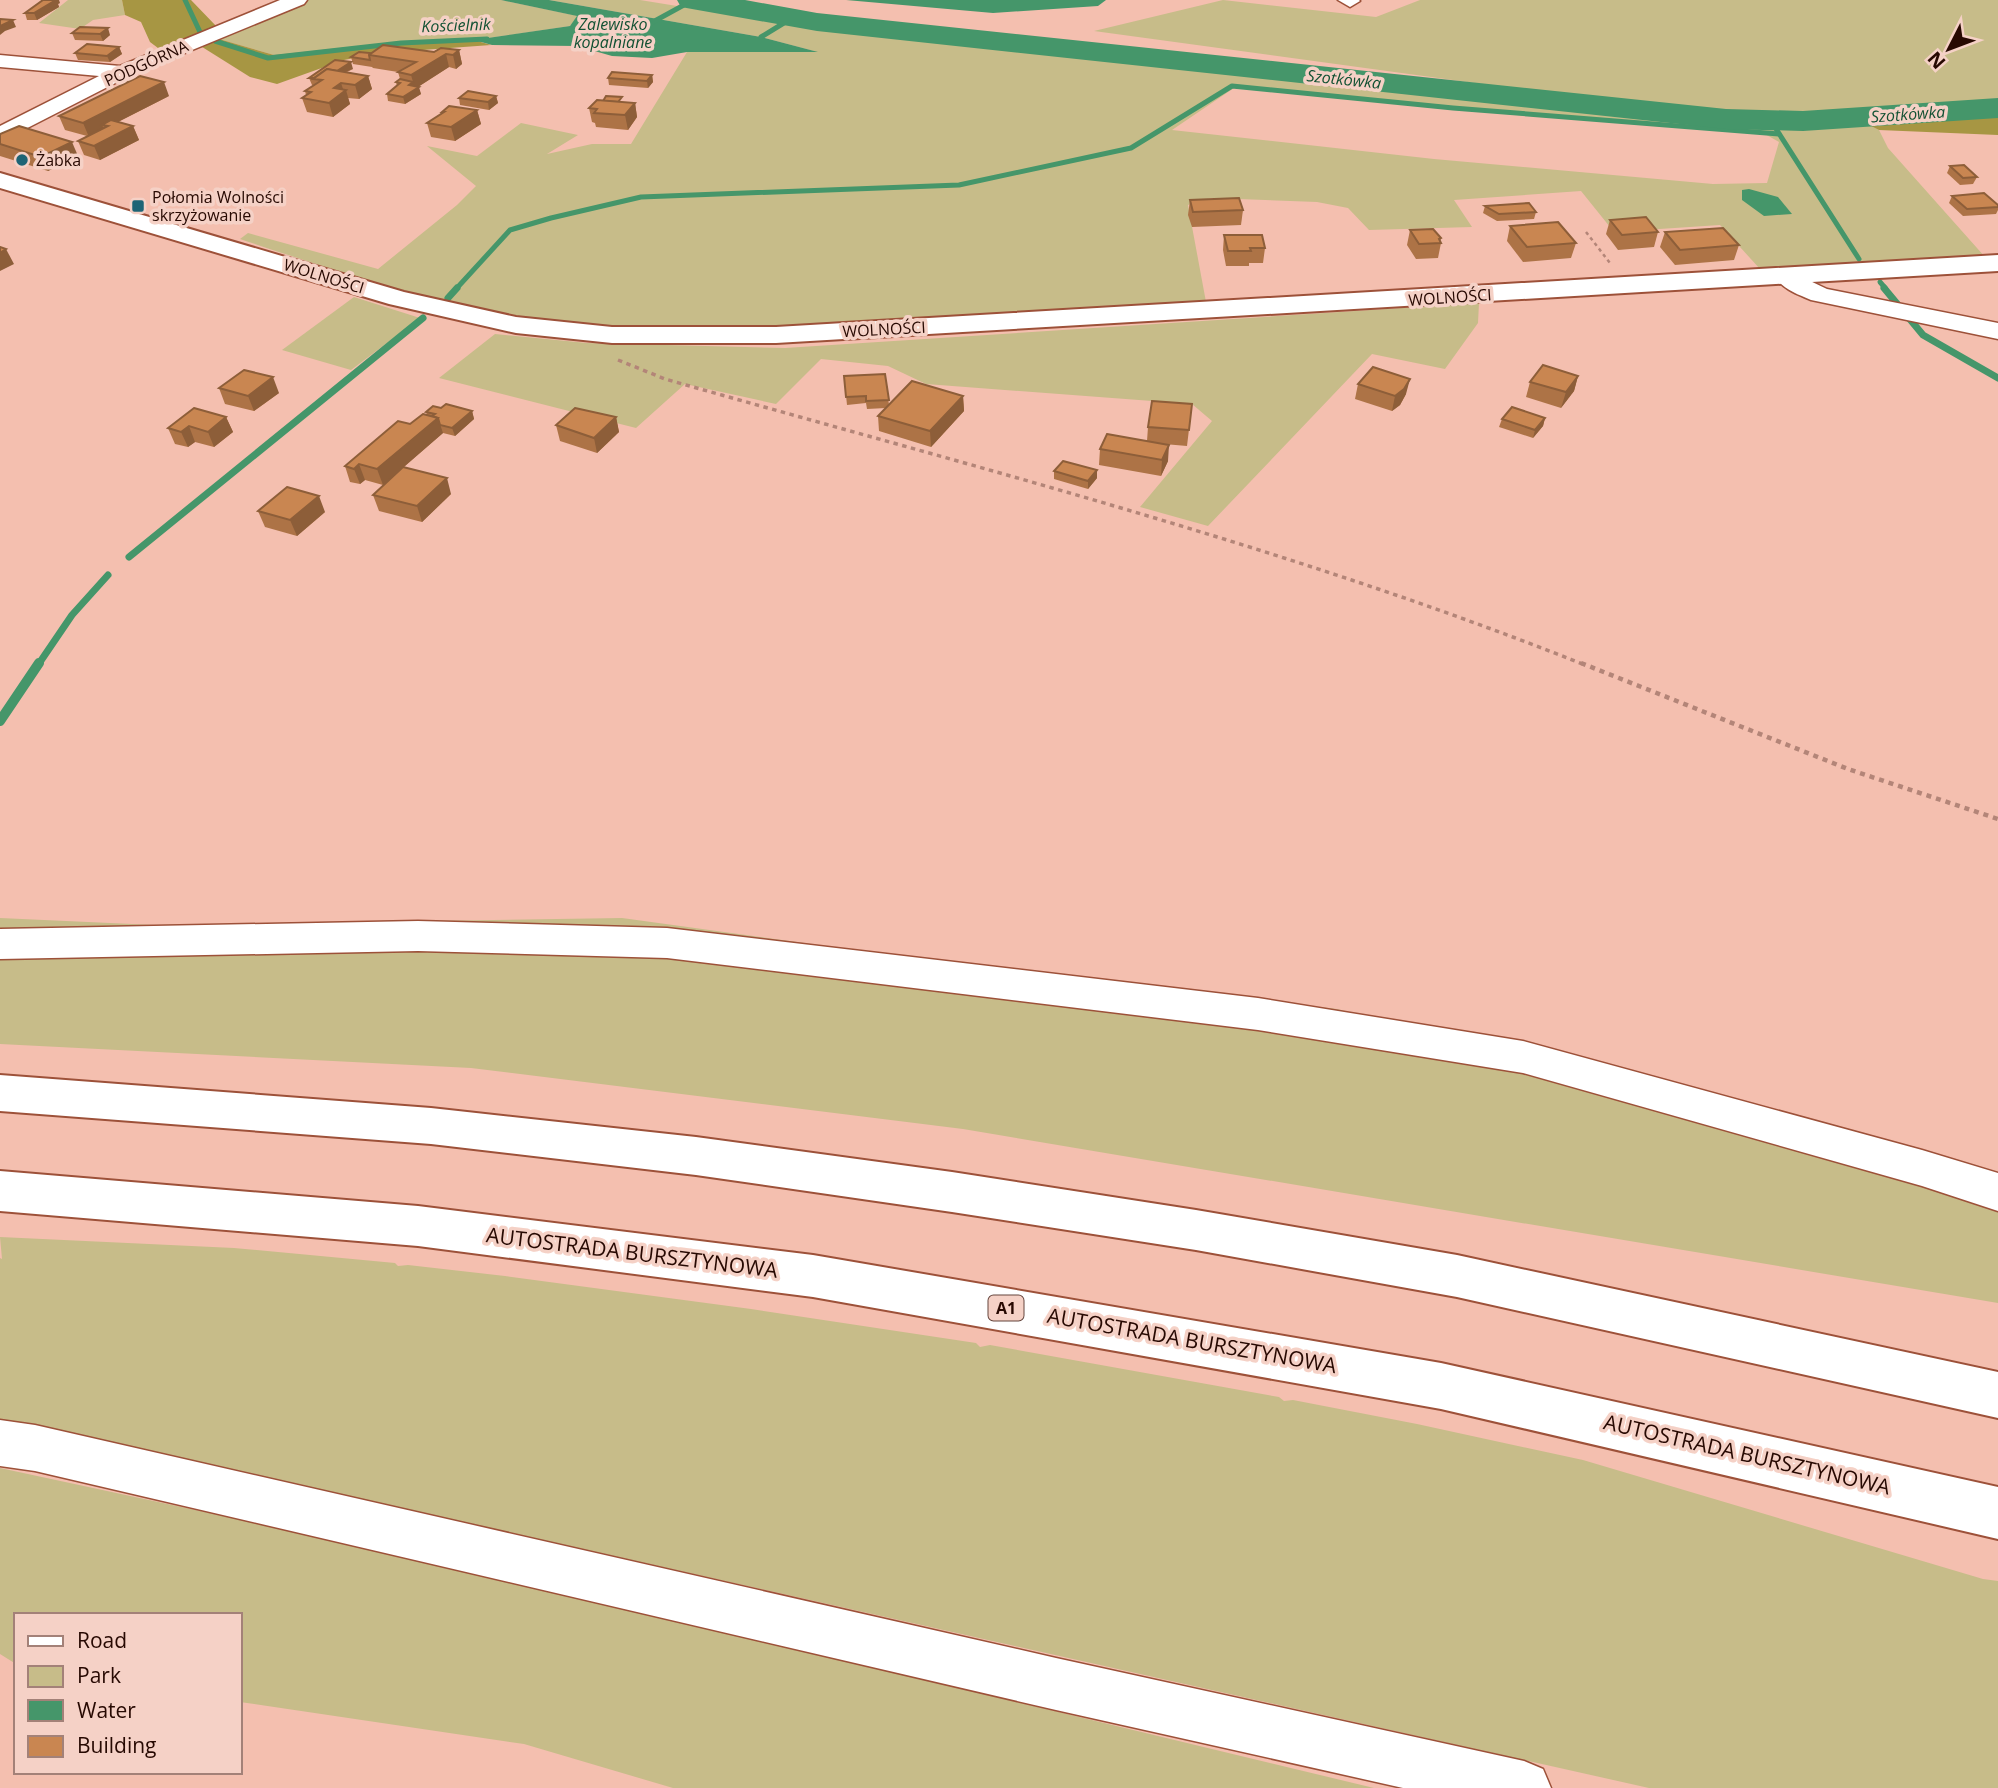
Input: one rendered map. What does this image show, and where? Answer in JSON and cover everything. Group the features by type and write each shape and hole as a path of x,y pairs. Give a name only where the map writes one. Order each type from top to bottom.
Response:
{"main road":[{"name":"WOLNOŚCI","path":"0,180 398,298 516,325 612,335 776,335 1798,285 1998,263"},
{"path":"0,1093 431,1126 696,1156 951,1192 1196,1230 1457,1276 1998,1395"},
{"name":"AUTOSTRADA BURSZTYNOWA","path":"0,1191 418,1226 813,1276 1441,1386 1998,1513"}],"street":[{"name":"PODGÓRNA","path":"0,135 122,72 297,0"},
{"path":"0,61 122,72"},
{"name":"WOLNOŚCI","path":"1798,285 1903,313 1998,331"},
{"path":"0,944 418,936 667,943 1258,1014 1523,1057 1922,1168 1998,1192"},
{"path":"0,1443 1524,1788"}],"path":[{"path":"612,335 609,345 614,358 643,371 1289,560 1510,635 1838,766 1998,819"}],"green space":[{"path":"68,0 122,0 125,15 93,20 80,29 39,23"},
{"path":"307,0 501,0 578,16 570,26 482,39 387,43 274,55 219,39 221,33"},
{"path":"549,0 640,0 751,18 1024,52 1749,124 1863,122 1879,130 1888,148 1985,257 1760,269 1720,225 1614,232 1581,191 1454,200 1472,227 1369,230 1348,208 1317,202 1211,198 1188,205 1206,302 845,324 640,328 556,323 476,309 357,277 240,239 248,233 378,269 457,205 476,186 427,146 477,156 521,123 578,135 547,154 592,144 631,144 687,52 814,51 761,37","holes":["1234,88 1517,115 1765,134 1779,142 1767,183 1713,184 1434,159 1172,130"]},
{"path":"1223,0 1376,17 1420,0 1998,0 1998,104 1852,115 1770,116 1688,112 1094,31"},
{"path":"354,297 420,318 351,370 282,350"},
{"path":"1479,303 1478,323 1445,369 1372,354 1208,526 1140,507 1212,421 1192,404 926,384 888,366 821,359 776,404 685,384 636,428 439,378 495,334 587,343 785,348"},
{"path":"0,918 154,925 622,918 1102,984 1337,1009 1998,1183 1998,1303 963,1129 471,1068 0,1044"},
{"path":"0,1237 234,1248 395,1263 398,1266 505,1276 751,1309 976,1343 980,1347 990,1345 1279,1397 1284,1401 1293,1400 1417,1424 1583,1460 1983,1579 1998,1581 1998,1788 1649,1788 71,1435 0,1423"},
{"path":"0,1468 424,1559 1374,1788 673,1788 524,1744 242,1702 242,1613 14,1613 14,1663 0,1654"}],"shaded area":[{"path":"122,0 191,0 217,27 162,51 150,42 141,22 125,15"},
{"path":"219,39 274,55 387,43 474,40 491,45 381,53 344,60 277,84 250,77 199,45"},
{"path":"1998,113 1998,135 1879,130 1863,122"}],"water":[{"name":"Zalewisko kopalniane","path":"501,0 549,0 761,37 818,52 687,52 652,58 612,56 577,46 492,45 474,40 570,26 577,16"},
{"path":"846,0 1106,0 1098,6 993,13"},
{"path":"1749,189 1778,197 1792,214 1764,216 1742,200 1742,190"}],"building":[{"path":"43,0 56,0 34,13 25,13"},
{"path":"0,19 13,20 0,26"},
{"path":"80,27 108,28 100,34 72,33"},
{"path":"87,44 119,47 107,56 75,53"},
{"path":"383,45 434,52 441,48 459,50 453,55 446,54 411,75 398,72 416,62 369,55"},
{"path":"359,52 370,53 370,60 351,57"},
{"path":"335,60 351,62 337,71 327,69 314,78 309,78"},
{"path":"327,69 368,76 355,85 341,83 334,88 346,90 329,103 302,98 311,92 305,91 322,80 313,79"},
{"path":"612,72 652,75 647,81 608,78"},
{"path":"140,76 164,82 83,123 59,116"},
{"path":"400,79 413,82 409,85 419,87 403,97 387,94 400,83 396,82"},
{"path":"468,91 496,96 488,102 459,98"},
{"path":"606,96 622,97 618,102 603,101"},
{"path":"597,100 635,103 625,115 594,113 597,109 589,108"},
{"path":"449,106 477,110 451,127 427,123"},
{"path":"111,120 133,126 94,146 78,141 108,126 102,125"},
{"path":"19,126 72,142 41,157 0,144 0,134"},
{"path":"1964,165 1977,177 1963,178 1950,166"},
{"path":"1984,193 1998,207 1967,209 1952,196"},
{"path":"1239,198 1243,210 1193,212 1190,200"},
{"path":"1529,203 1536,212 1499,214 1485,206"},
{"path":"1646,217 1658,232 1622,235 1610,220"},
{"path":"1558,222 1576,243 1527,247 1510,226"},
{"path":"1723,228 1739,245 1680,250 1665,232"},
{"path":"1433,229 1441,238 1441,243 1419,244 1410,230"},
{"path":"1224,235 1262,235 1265,248 1228,251"},
{"path":"1543,365 1578,376 1566,392 1530,382"},
{"path":"1373,367 1410,379 1404,389 1395,396 1358,384"},
{"path":"244,370 273,377 248,396 219,388"},
{"path":"885,374 889,400 866,401 866,396 846,397 844,376"},
{"path":"912,381 963,396 930,431 878,416"},
{"path":"1152,401 1192,404 1189,430 1148,427"},
{"path":"446,404 472,411 452,428 440,425 438,418 432,416 435,414 426,412 433,406 441,408"},
{"path":"1512,407 1545,418 1535,430 1502,419"},
{"path":"194,408 226,417 208,432 189,426 181,432 168,428"},
{"path":"575,408 616,417 594,438 556,425"},
{"path":"423,414 438,418 377,469 359,464 354,469 345,466 398,421 410,424"},
{"path":"1107,434 1169,445 1162,460 1100,449"},
{"path":"1063,461 1097,470 1088,481 1054,471"},
{"path":"403,467 447,478 417,506 373,495"},
{"path":"287,487 319,496 290,520 258,511"}],"waterway":[{"name":"Kościelnik","path":"185,0 200,32"},
{"name":"Szotkówka","path":"692,0 817,22 1726,119 1803,121 1998,108"},
{"name":"Kościelnik","path":"651,23 693,0"},
{"path":"761,37 792,18"},
{"name":"Kościelnik","path":"215,41 268,58 401,43 487,39"},
{"path":"456,289 510,230 551,218 641,197 959,185 1131,148 1232,86 1453,108 1779,134"},
{"path":"1771,121 1859,259"},
{"path":"1880,282 1886,289"},
{"path":"448,298 457,288"},
{"path":"1884,288 1923,335 1998,378"},
{"path":"129,557 423,318"},
{"path":"38,665 72,615 108,575"},
{"path":"0,721 39,663"}],"place":[{"name":"Żabka","path":"22,160"},
{"name":"Połomia Wolności skrzyżowanie","path":"138,206"}]}
